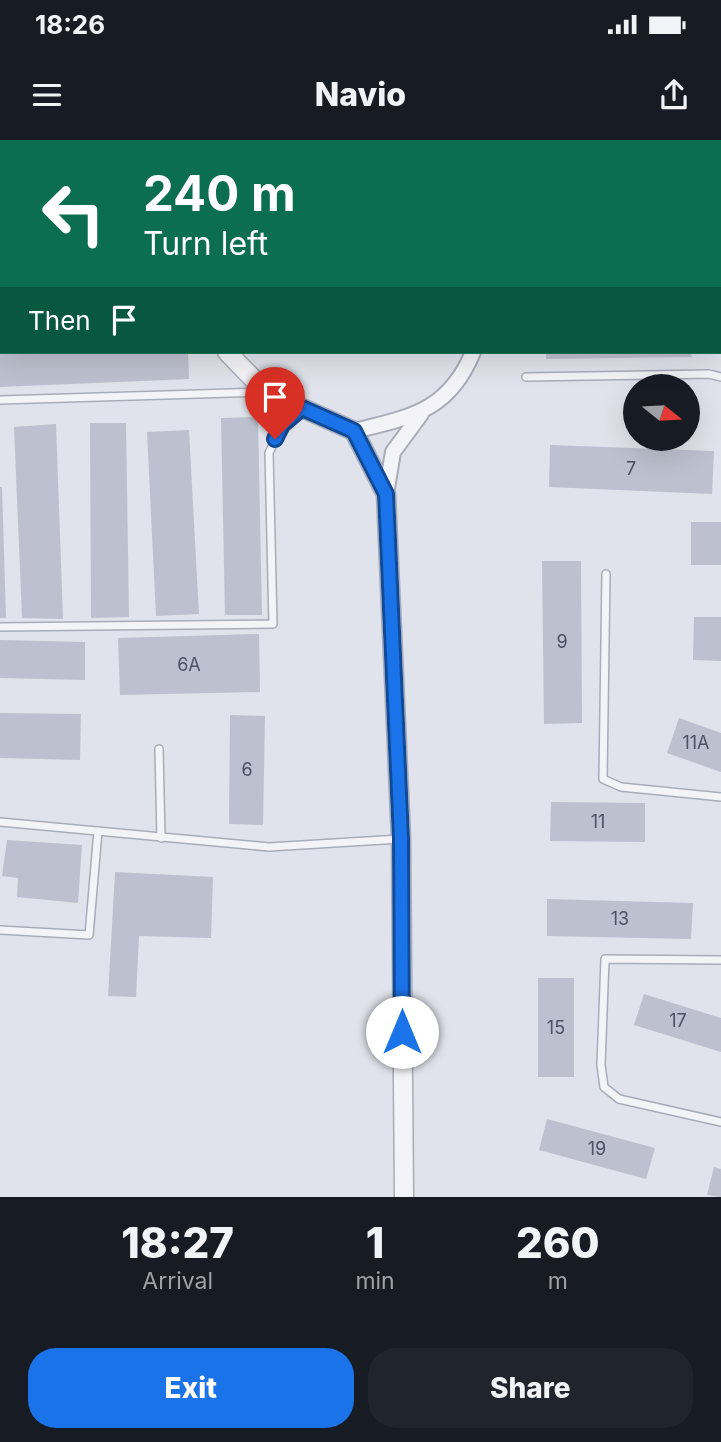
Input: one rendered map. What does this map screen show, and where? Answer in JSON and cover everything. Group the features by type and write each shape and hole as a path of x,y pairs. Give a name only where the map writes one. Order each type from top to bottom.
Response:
{"street":[{"path":"229,354 266,392 354,431 407,418 447,396 465,370 472,354"},
{"path":"404,1197 401,839 386,494 393,452 427,407"},
{"path":"354,431 386,494"}],"lane":[{"path":"526,377 709,374 721,377"},
{"path":"0,400 266,392"},
{"path":"0,627 273,624 269,453 282,425 302,408"},
{"path":"606,574 603,779 621,787 721,797"},
{"path":"159,749 161,838"},
{"path":"0,822 268,847 401,839"},
{"path":"0,930 89,935 98,831"},
{"path":"721,960 605,959 601,1065 604,1087 619,1099 721,1122"}],"building":[{"path":"0,354 188,354 189,379 0,387"},
{"path":"546,354 691,354 692,357 546,359"},
{"path":"258,417 262,615 225,615 221,418"},
{"path":"90,423 126,423 129,617 91,618"},
{"path":"56,424 63,619 22,618 14,427"},
{"path":"189,430 199,614 156,616 147,432"},
{"path":"550,445 623,448 623,452 714,451 712,494 549,487"},
{"path":"2,487 6,618 0,618"},
{"path":"691,522 721,522 721,565 691,565"},
{"path":"542,561 581,561 582,723 544,724"},
{"path":"694,617 721,617 721,661 693,660"},
{"path":"259,634 260,692 120,695 118,638"},
{"path":"0,640 85,642 85,680 0,678"},
{"path":"0,713 81,714 80,760 0,758"},
{"path":"230,715 265,716 263,825 229,824"},
{"path":"679,718 721,733 721,772 667,753"},
{"path":"551,802 645,803 645,842 550,841"},
{"path":"7,840 82,845 78,903 17,897 18,878 2,876"},
{"path":"115,872 213,877 211,938 139,936 136,997 108,996"},
{"path":"547,899 693,903 691,939 547,936"},
{"path":"538,978 574,978 574,1077 538,1077"},
{"path":"644,994 721,1018 721,1052 634,1025"},
{"path":"547,1119 655,1148 646,1179 539,1150"},
{"path":"714,1167 721,1169 721,1197 707,1195"}],"route":[{"path":"275,439 282,425 302,408 354,431 386,494 401,839 402,1032"}]}
